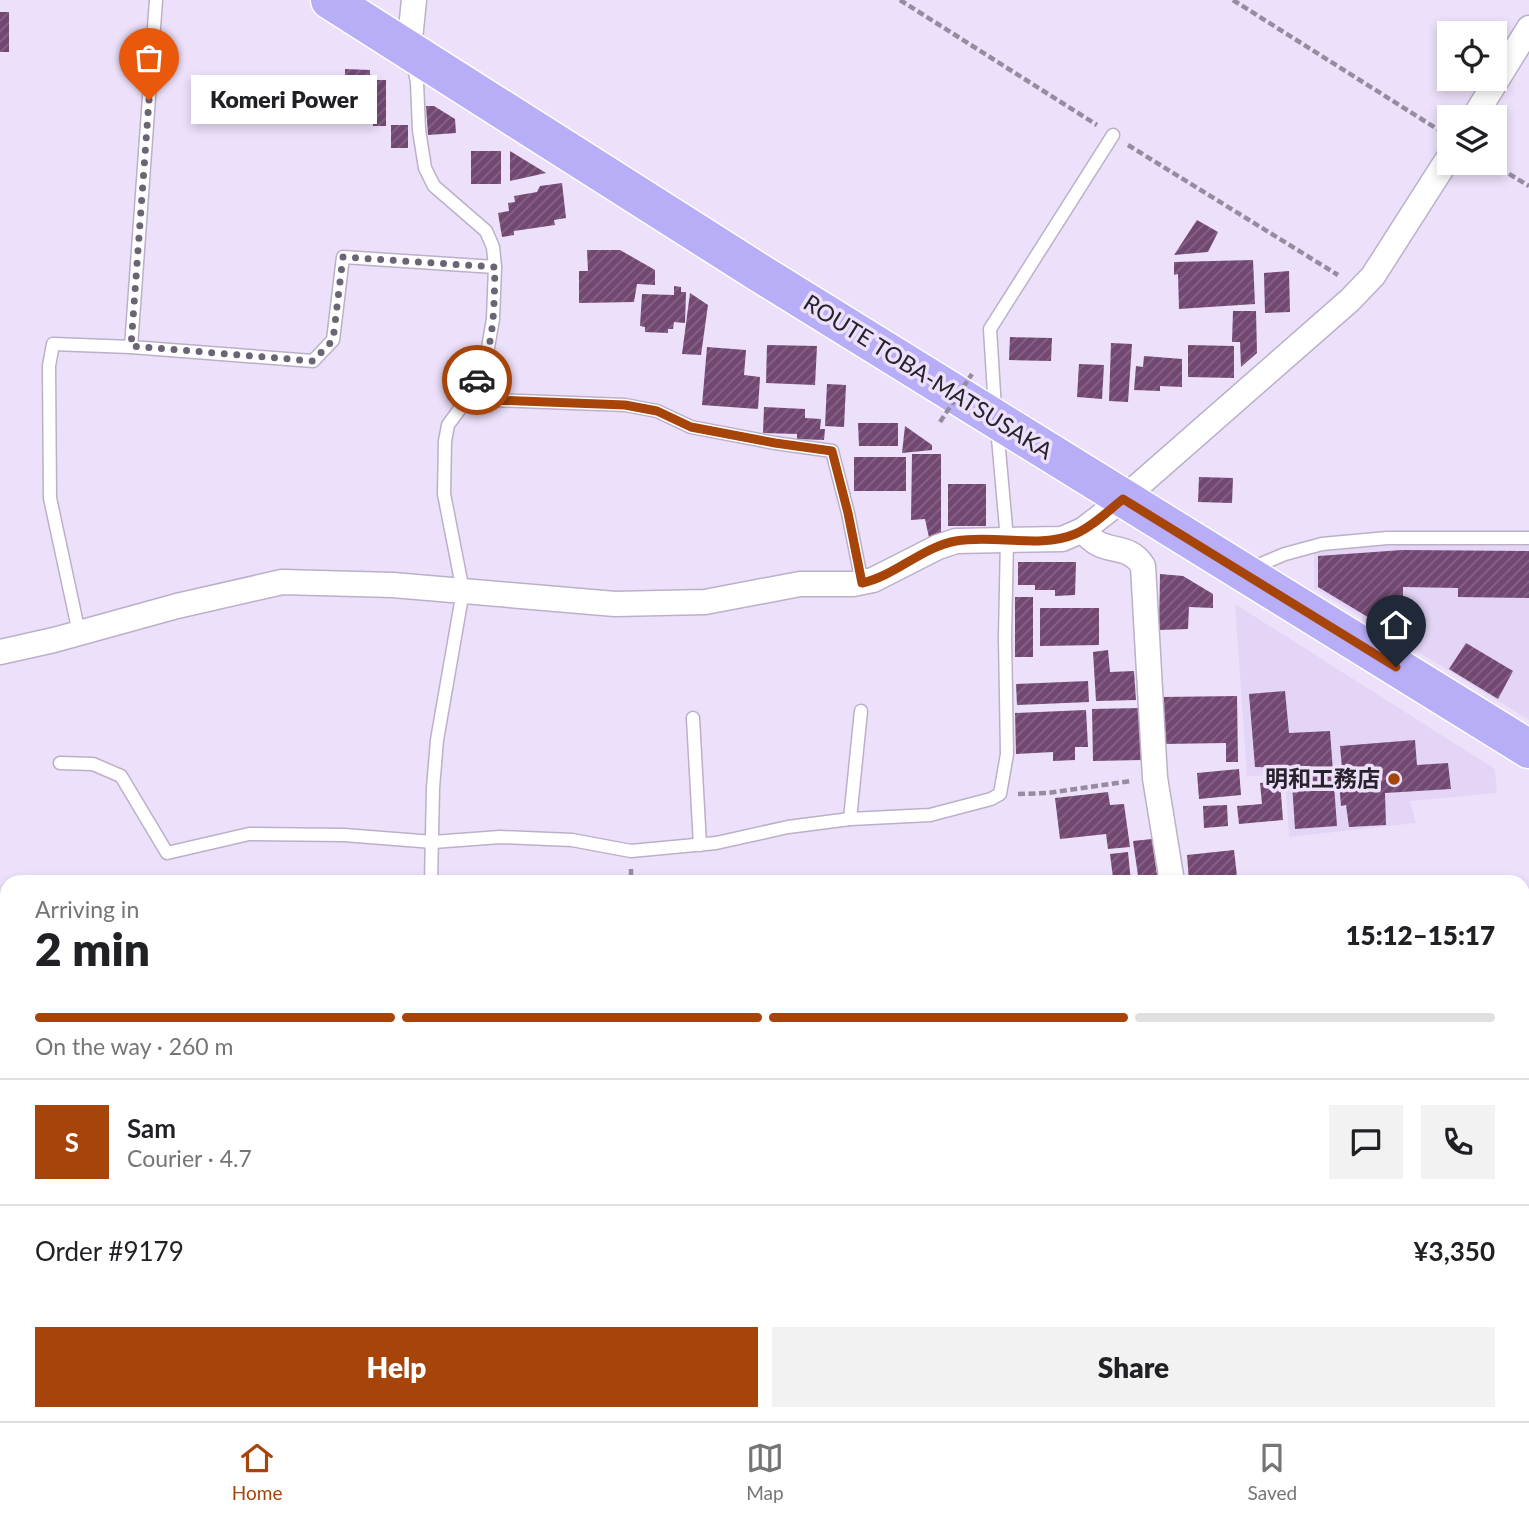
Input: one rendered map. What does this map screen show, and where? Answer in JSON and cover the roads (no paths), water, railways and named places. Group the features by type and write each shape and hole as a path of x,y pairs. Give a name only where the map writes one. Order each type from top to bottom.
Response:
{"main road":[{"name":"ROUTE TOBA-MATSUSAKA","path":"330,0 758,272 1529,749"}],"street":[{"path":"409,49 414,0"},
{"path":"1481,105 1529,28"},
{"path":"0,652 282,582 393,585 615,604 705,602 800,584 862,583 945,544 968,540 1054,540 1083,530 1123,499 1350,300 1373,276 1438,175"},
{"path":"1083,530 1097,545 1125,551 1143,566 1155,778 1171,875"}],"lane":[{"path":"131,346 156,0"},
{"path":"409,49 417,82 419,130 425,168 434,186 486,231 493,247 495,267 490,343 485,365 467,399 448,425 444,494 463,591 437,740 431,875"},
{"path":"60,762 93,764 121,776 167,853 250,834 344,835 433,842 512,838 572,841 631,851 716,843 788,827 850,819 930,815 991,799 1000,794 1007,754 1004,637 1007,539 990,329 1113,135"},
{"path":"79,633 50,498 49,366 53,344 131,346 313,361 333,340 343,257 495,267"},
{"path":"467,399 625,405 657,411 691,427 832,451 862,583"},
{"path":"1242,571 1322,544 1387,538 1529,538"},
{"path":"850,819 861,711"},
{"path":"693,718 700,845"}],"place":[{"name":"Komeri Power","path":"149,100"},
{"name":"明和工務店","path":"1394,779"}]}
